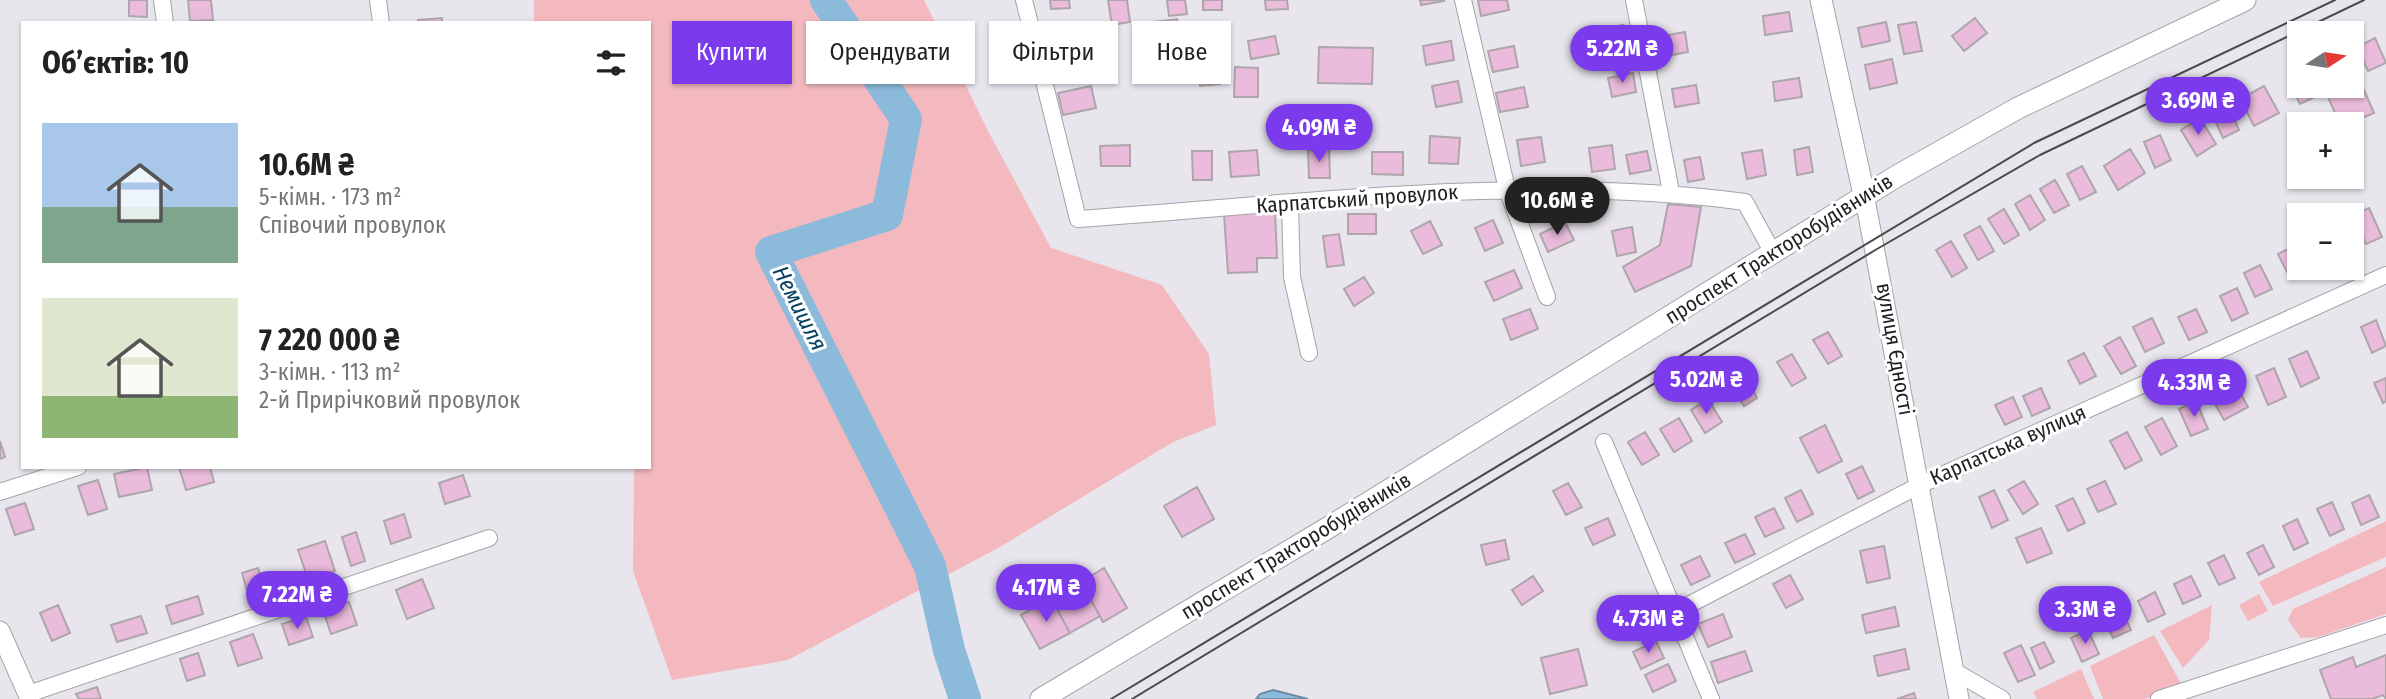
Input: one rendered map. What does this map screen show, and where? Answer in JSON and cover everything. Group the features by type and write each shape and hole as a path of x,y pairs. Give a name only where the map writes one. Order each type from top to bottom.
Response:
{"main road":[{"name":"вулиця Єдності","path":"1821,0 1865,199"},
{"name":"проспект Тракторобудівників","path":"1041,699 1336,523 1865,199 1897,176 2018,108 2245,0"}],"street":[{"path":"162,0 165,21"},
{"path":"378,0 381,21"},
{"name":"Карпатський провулок","path":"1024,0 1078,219 1507,189 1671,192 1745,202 1773,253"},
{"path":"1463,0 1507,189 1547,297"},
{"path":"1634,0 1671,192"},
{"name":"вулиця Єдності","path":"1865,199 1959,699"},
{"path":"1290,204 1292,277 1308,353"},
{"name":"Карпатська вулиця","path":"1675,612 1920,485 2386,275"},
{"path":"1604,442 1711,699"},
{"path":"0,492 72,469"},
{"path":"0,631 29,697 489,538"},
{"path":"2159,699 2386,625"},
{"path":"1954,671 2002,699"}],"shaded area":[{"path":"534,0 924,0 934,21 806,21 806,84 965,84 1051,248 1162,285 1209,354 1216,425 1173,442 1000,547 788,660 672,680 633,571 634,469 651,469 651,21 534,21"},
{"path":"2386,521 2386,557 2273,606 2259,582"},
{"path":"2386,567 2386,614 2318,637 2301,638 2288,620 2293,609"},
{"path":"2259,594 2268,611 2248,621 2239,605"},
{"path":"2212,605 2209,640 2183,668 2160,631"},
{"path":"2154,635 2183,687 2144,699 2103,699 2090,666"},
{"path":"2081,669 2094,699 2037,699 2033,692"}],"water":[{"path":"1273,690 1308,699 1256,699 1260,694"}],"building":[{"path":"129,0 147,0 147,17 129,16"},
{"path":"188,0 211,0 213,20 190,21"},
{"path":"1050,0 1069,0 1070,8 1051,9"},
{"path":"1108,0 1127,0 1130,22 1118,24 1118,21 1111,21"},
{"path":"1167,0 1185,0 1187,14 1169,16"},
{"path":"1203,0 1222,0 1222,10 1203,10"},
{"path":"1265,0 1287,0 1288,9 1266,10"},
{"path":"1420,0 1444,0 1444,1 1421,5"},
{"path":"1478,0 1507,0 1509,10 1481,16"},
{"path":"1789,12 1792,31 1765,35 1763,16"},
{"path":"442,18 442,21 418,20"},
{"path":"1975,18 1987,33 1964,51 1952,36"},
{"path":"1886,22 1890,41 1862,47 1858,28"},
{"path":"1916,22 1922,51 1904,54 1898,25"},
{"path":"1623,25 1627,45 1598,50 1594,31"},
{"path":"1685,32 1688,52 1667,56 1663,36"},
{"path":"1275,36 1279,54 1251,59 1248,41"},
{"path":"2375,38 2386,63 2368,71 2364,62 2364,44"},
{"path":"1451,41 1454,60 1426,65 1423,46"},
{"path":"1514,46 1518,67 1493,72 1488,51"},
{"path":"1319,47 1373,48 1372,84 1318,83"},
{"path":"1892,59 1897,83 1870,89 1865,65"},
{"path":"1235,67 1258,68 1258,97 1234,97"},
{"path":"1633,73 1636,92 1612,97 1608,78"},
{"path":"1799,78 1802,97 1775,101 1773,82"},
{"path":"1458,81 1462,102 1436,107 1432,86"},
{"path":"1696,85 1699,103 1675,107 1672,89"},
{"path":"1091,86 1096,108 1063,115 1058,93"},
{"path":"2264,86 2279,113 2254,126 2240,99"},
{"path":"1524,87 1528,107 1500,112 1496,93"},
{"path":"2364,90 2374,113 2364,117 2364,112 2335,112 2328,98 2364,98"},
{"path":"2297,98 2313,98 2300,104"},
{"path":"2229,106 2239,130 2223,138 2212,114"},
{"path":"2200,118 2216,144 2197,156 2181,130"},
{"path":"2160,135 2171,160 2155,168 2144,142"},
{"path":"1430,136 1460,138 1458,164 1429,163"},
{"path":"1541,137 1545,162 1521,166 1517,140"},
{"path":"1130,145 1130,166 1101,166 1100,146"},
{"path":"1612,145 1615,169 1592,172 1589,148"},
{"path":"1809,147 1813,172 1797,175 1794,150"},
{"path":"1329,149 1330,178 1309,178 1308,150"},
{"path":"2130,149 2145,173 2118,190 2104,166"},
{"path":"1257,150 1259,175 1231,177 1229,152"},
{"path":"1762,150 1766,175 1747,179 1742,153"},
{"path":"1192,151 1212,151 1212,180 1193,180"},
{"path":"1647,151 1651,170 1630,174 1626,155"},
{"path":"1372,152 1403,152 1403,175 1372,174"},
{"path":"1700,157 1704,179 1688,182 1684,160"},
{"path":"2082,166 2096,192 2080,200 2067,174"},
{"path":"2055,180 2069,205 2054,213 2040,189"},
{"path":"2030,195 2045,220 2030,230 2015,204"},
{"path":"1668,204 1701,207 1691,266 1635,292 1623,267 1660,245"},
{"path":"2369,208 2382,237 2366,244 2364,240 2364,210"},
{"path":"2004,209 2019,235 2004,244 1988,219"},
{"path":"1275,212 1277,258 1257,258 1257,272 1228,273 1224,214"},
{"path":"1348,214 1376,214 1376,234 1348,234"},
{"path":"1493,220 1503,243 1485,251 1475,228"},
{"path":"1430,221 1442,245 1423,254 1411,231"},
{"path":"1565,222 1574,240 1548,252 1540,234"},
{"path":"1980,226 1994,251 1978,260 1964,235"},
{"path":"1632,227 1636,252 1617,256 1612,231"},
{"path":"1339,234 1344,265 1327,267 1323,236"},
{"path":"1951,241 1967,268 1952,277 1936,250"},
{"path":"2287,250 2287,272 2278,254"},
{"path":"2260,265 2272,289 2255,297 2244,273"},
{"path":"1514,270 1522,288 1494,301 1485,282"},
{"path":"1364,277 1374,293 1354,306 1344,289"},
{"path":"2237,288 2248,313 2232,321 2220,296"},
{"path":"1530,309 1538,329 1511,340 1503,319"},
{"path":"2196,309 2207,332 2189,340 2178,317"},
{"path":"2152,318 2164,343 2145,352 2133,327"},
{"path":"2376,320 2386,346 2372,353 2361,327"},
{"path":"1828,332 1842,356 1828,364 1813,340"},
{"path":"2120,337 2136,366 2121,374 2104,346"},
{"path":"2307,351 2319,378 2301,387 2289,359"},
{"path":"2084,353 2096,376 2080,384 2068,361"},
{"path":"1792,354 1806,378 1792,386 1777,362"},
{"path":"2274,368 2286,397 2268,405 2256,376"},
{"path":"1744,375 1757,398 1744,406 1730,383"},
{"path":"2386,378 2386,401 2383,403 2374,383"},
{"path":"2235,383 2248,407 2224,420 2211,397"},
{"path":"2041,388 2050,408 2032,416 2023,396"},
{"path":"2013,397 2022,417 2005,425 1995,405"},
{"path":"1708,399 1722,422 1705,433 1691,410"},
{"path":"2196,401 2208,429 2191,436 2179,409"},
{"path":"1679,418 1692,441 1674,452 1660,429"},
{"path":"2162,418 2177,446 2161,455 2145,427"},
{"path":"1825,425 1842,461 1818,473 1800,438"},
{"path":"1645,432 1659,455 1642,465 1628,442"},
{"path":"2127,432 2142,460 2125,469 2110,441"},
{"path":"0,441 5,457 0,459"},
{"path":"1862,466 1874,491 1858,499 1846,474"},
{"path":"147,469 152,490 119,497 114,474"},
{"path":"180,469 211,469 214,482 186,490"},
{"path":"463,475 470,496 445,504 439,483"},
{"path":"98,480 107,509 88,515 78,486"},
{"path":"2024,481 2038,504 2023,514 2008,490"},
{"path":"2105,481 2116,504 2098,512 2087,489"},
{"path":"1568,483 1582,507 1566,515 1553,491"},
{"path":"1197,487 1214,519 1182,537 1164,506"},
{"path":"1801,490 1813,514 1797,522 1785,498"},
{"path":"1994,490 2008,520 1992,528 1979,497"},
{"path":"2369,495 2379,517 2361,525 2352,503"},
{"path":"2073,498 2085,523 2068,531 2056,506"},
{"path":"2332,502 2344,529 2330,536 2317,509"},
{"path":"25,503 34,529 15,535 6,509"},
{"path":"1774,508 1784,528 1765,537 1755,517"},
{"path":"404,514 411,537 391,544 384,521"},
{"path":"1608,518 1615,535 1593,545 1585,528"},
{"path":"2297,519 2308,543 2294,550 2283,526"},
{"path":"2041,528 2052,553 2027,563 2016,538"},
{"path":"356,532 365,561 351,566 342,537"},
{"path":"1745,534 1755,554 1735,563 1725,543"},
{"path":"1505,540 1509,559 1486,565 1481,545"},
{"path":"325,541 335,571 308,579 298,550"},
{"path":"2263,545 2274,567 2259,575 2247,553"},
{"path":"1884,546 1890,578 1867,583 1860,551"},
{"path":"2224,555 2235,578 2219,585 2208,563"},
{"path":"1700,556 1710,576 1691,585 1681,565"},
{"path":"258,568 266,593 249,598 242,573"},
{"path":"1104,568 1127,608 1103,622 1081,582"},
{"path":"1790,575 1803,599 1786,608 1773,584"},
{"path":"1533,576 1543,591 1522,605 1512,590"},
{"path":"2191,576 2201,596 2183,604 2174,584"},
{"path":"422,579 434,608 407,619 396,590"},
{"path":"1081,582 1100,616 1070,633 1051,598"},
{"path":"2155,592 2165,614 2148,622 2138,601"},
{"path":"198,596 203,614 172,624 166,606"},
{"path":"1051,598 1070,633 1040,649 1021,615"},
{"path":"349,602 357,625 331,634 323,610"},
{"path":"58,605 70,633 52,641 40,613"},
{"path":"1895,607 1899,626 1866,633 1862,615"},
{"path":"2120,607 2131,630 2113,638 2102,615"},
{"path":"1723,614 1732,637 1708,647 1698,624"},
{"path":"141,616 147,633 117,642 111,625"},
{"path":"306,617 313,637 289,645 282,624"},
{"path":"2088,630 2099,654 2082,662 2071,638"},
{"path":"253,634 262,658 238,666 230,642"},
{"path":"1656,641 1664,658 1641,669 1633,652"},
{"path":"2044,642 2054,662 2040,669 2031,648"},
{"path":"2021,645 2035,675 2018,682 2004,653"},
{"path":"1578,649 1587,685 1550,694 1541,658"},
{"path":"1905,649 1909,669 1878,676 1874,656"},
{"path":"1745,651 1752,671 1718,683 1711,662"},
{"path":"198,653 205,675 187,681 180,659"},
{"path":"2386,655 2386,699 2383,695 2372,699 2331,699 2320,670 2353,657 2356,667"},
{"path":"1668,664 1676,681 1653,692 1645,675"},
{"path":"97,687 101,699 79,699 76,694"},
{"path":"1914,693 1916,699 1897,699"}],"waterway":[{"name":"Немишля","path":"826,0 906,119 887,215 771,252 930,566 949,650 965,699"}],"tram line":[{"path":"1111,699 2034,143 2335,0"},
{"path":"1132,699 1877,249 2040,155 2364,0"}]}
